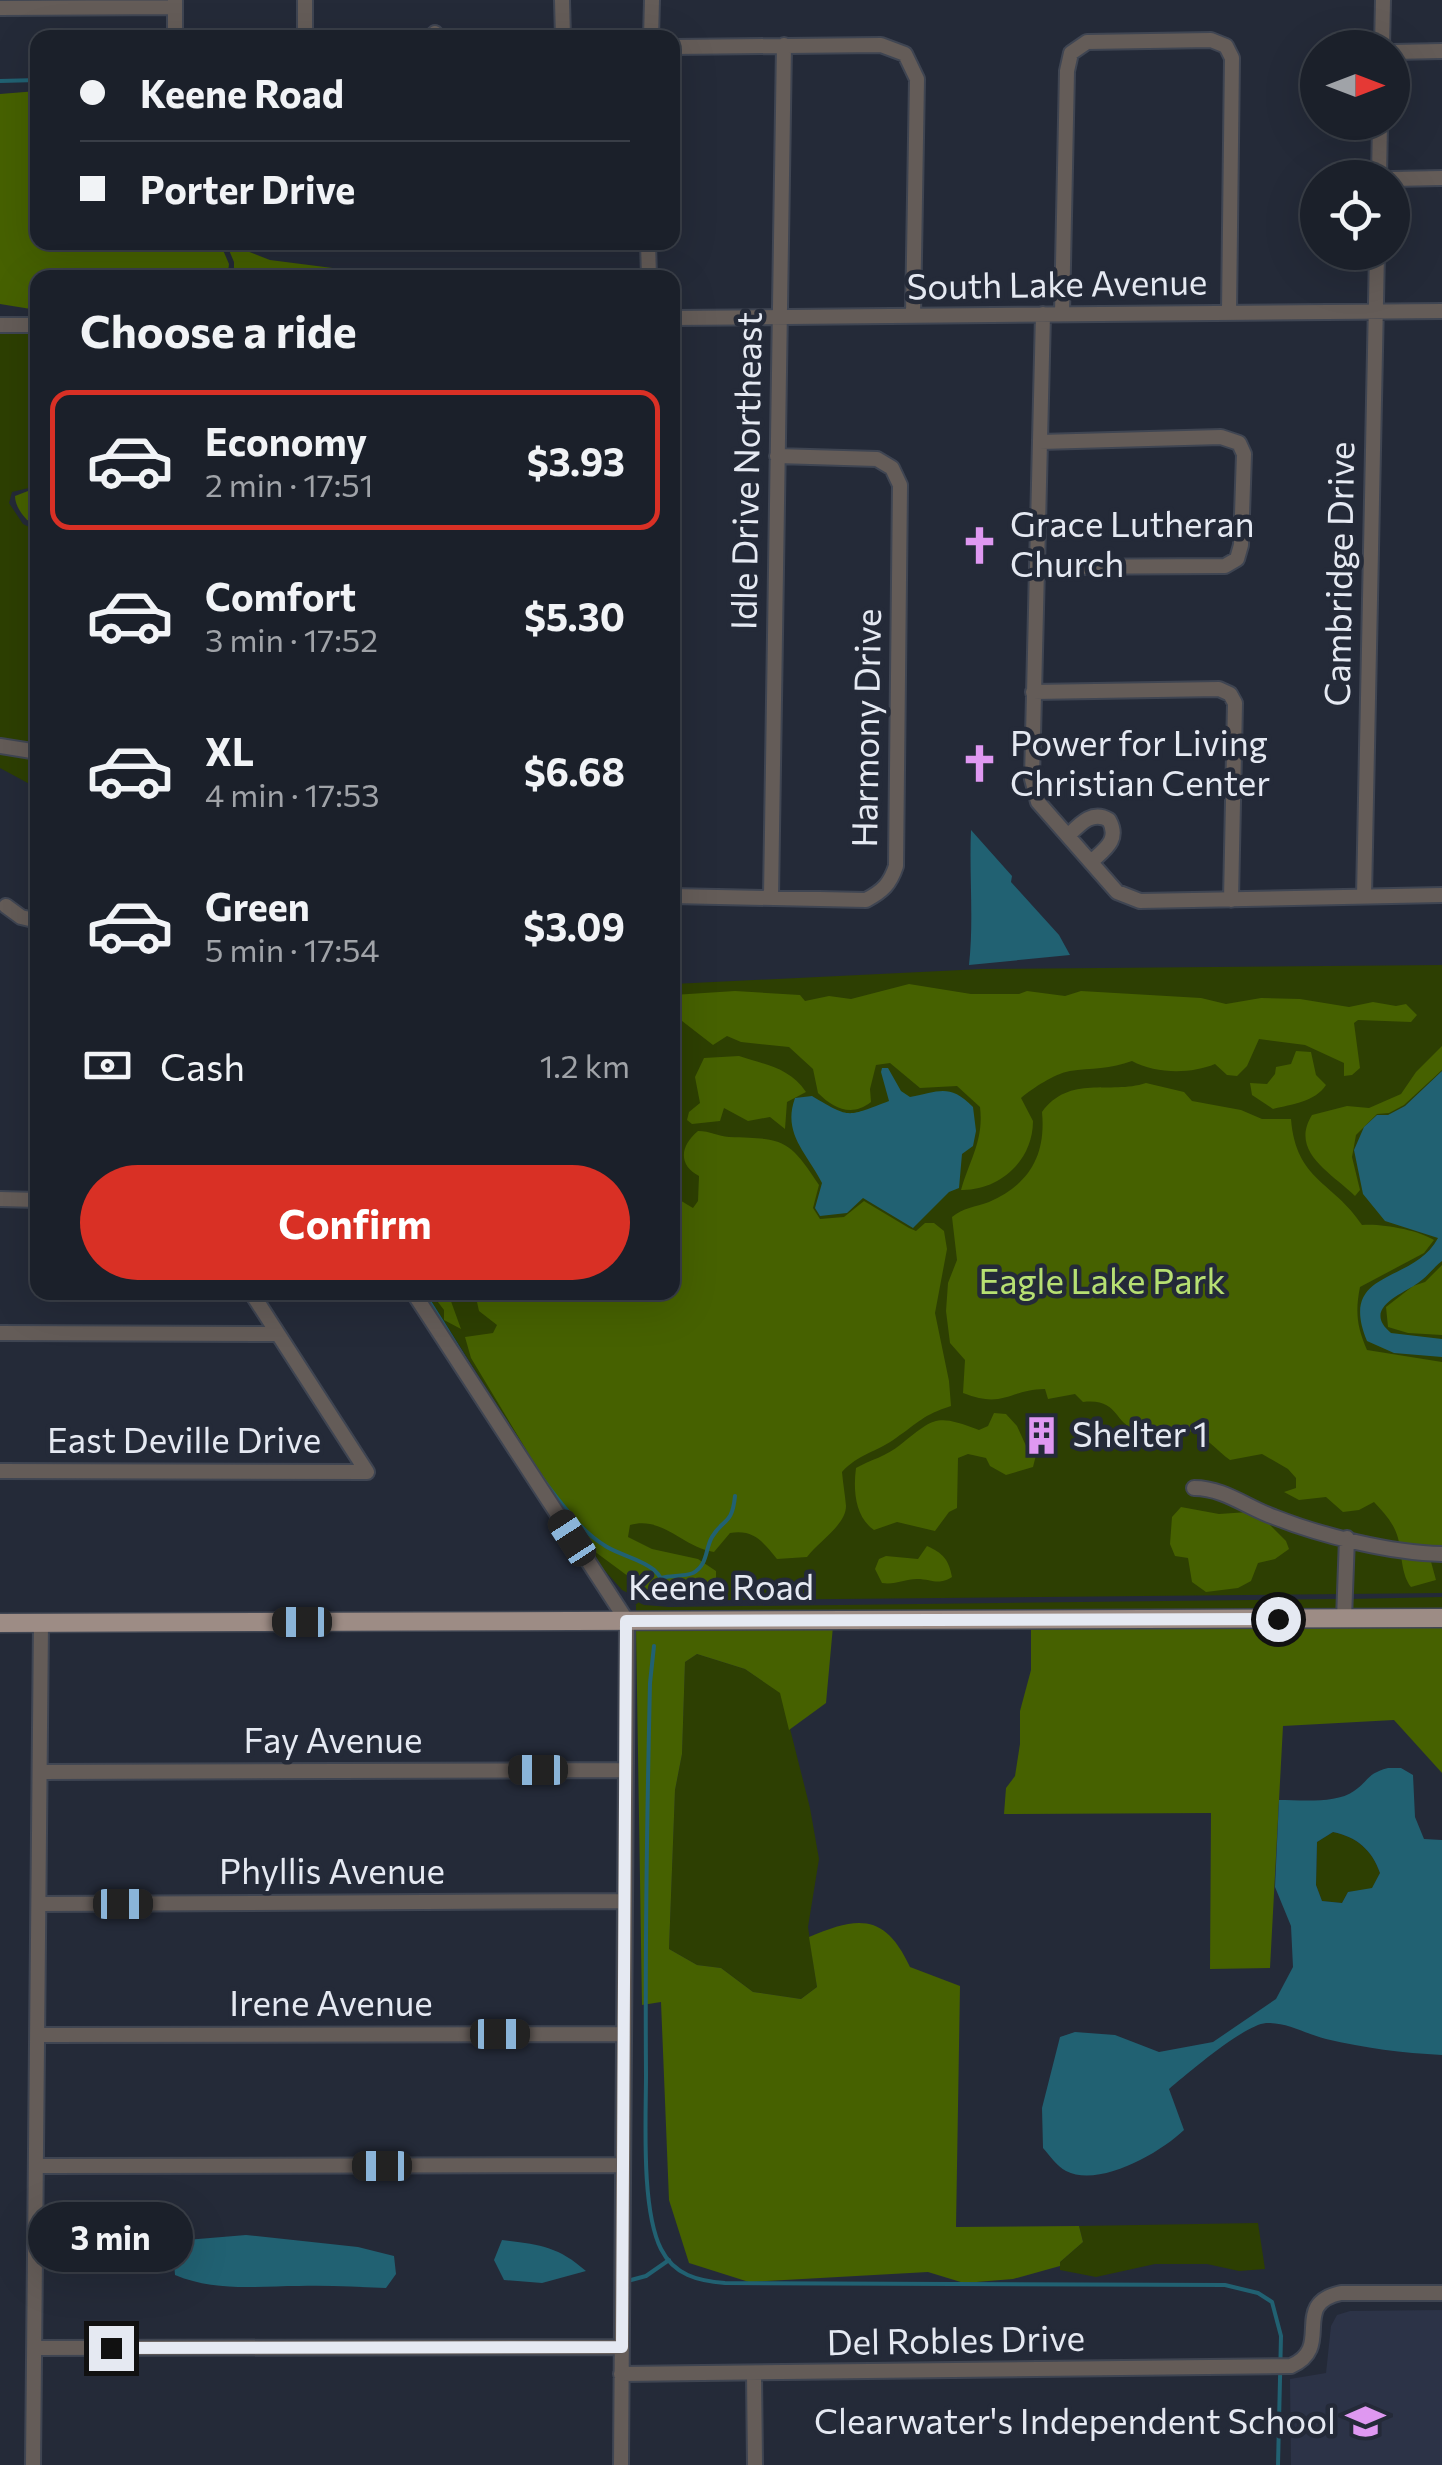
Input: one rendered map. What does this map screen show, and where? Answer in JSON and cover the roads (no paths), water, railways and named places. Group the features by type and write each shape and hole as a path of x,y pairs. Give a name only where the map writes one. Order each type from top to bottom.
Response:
{"main road":[{"name":"Keene Road","path":"0,1623 1442,1618"}],"street":[{"path":"305,0 305,30"},
{"path":"562,0 563,30"},
{"path":"651,30 652,0"},
{"path":"1382,30 1383,0"},
{"path":"0,8 175,4 175,30"},
{"path":"1062,314 1067,71 1072,54 1088,42 1211,40 1226,46 1232,58 1229,312"},
{"name":"Idle Drive Northeast","path":"771,896 784,45"},
{"path":"680,47 881,45 906,54 917,79 913,316"},
{"path":"1410,52 1442,52"},
{"path":"1410,178 1442,178"},
{"name":"Cambridge Drive","path":"1364,897 1377,270"},
{"name":"South Lake Avenue","path":"680,318 1442,311"},
{"path":"1043,314 1033,792 1117,892 1140,901 1442,895"},
{"path":"0,325 30,325"},
{"path":"1036,566 1224,566 1237,558 1241,545 1244,454 1240,443 1221,437 1040,442"},
{"name":"Harmony Drive","path":"680,896 866,900 890,882 896,866 900,484 892,468 876,459 777,456"},
{"path":"1033,692 1219,689 1230,694 1235,703 1231,900"},
{"path":"0,746 30,751"},
{"path":"1068,836 1088,818 1096,815 1109,820 1114,830 1112,843 1091,862"},
{"path":"6,906 30,919"},
{"path":"0,1199 30,1200"},
{"path":"256,1300 278,1334"},
{"path":"418,1300 626,1621 621,2465"},
{"path":"0,1333 278,1334"},
{"name":"East Deville Drive","path":"0,1471 367,1472 278,1334"},
{"path":"1194,1488 1211,1488 1277,1519 1347,1538 1442,1554"},
{"path":"1344,1619 1347,1538"},
{"path":"33,2465 41,1623"},
{"name":"Fay Avenue","path":"41,1772 626,1770"},
{"name":"Phyllis Avenue","path":"39,1904 624,1901"},
{"name":"Irene Avenue","path":"38,2035 624,2034"},
{"path":"36,2166 623,2165"},
{"name":"Del Robles Drive","path":"621,2374 1271,2368 1302,2361 1314,2342 1313,2312 1326,2296 1442,2294"},
{"path":"34,2348 622,2347"},
{"path":"754,2373 755,2465"}],"waterway":[{"path":"0,81 30,80"},
{"path":"428,1300 556,1497 599,1542 654,1570 660,1577 663,1597"},
{"path":"661,1578 698,1570 712,1537 729,1517 735,1496"},
{"path":"654,1646 648,1781 645,2139 650,2211 666,2258 688,2275 725,2283 1225,2285 1258,2293 1272,2302 1281,2336 1278,2465"},
{"path":"631,2280 646,2276 669,2260"}],"place":[{"name":"Grace Lutheran Church","path":"980,545"},
{"name":"Power for Living Christian Center","path":"980,764"},
{"name":"Shelter 1","path":"1042,1435"},
{"name":"Clearwater's Independent School","path":"1366,2422"}],"park label":[{"name":"Eagle Lake Park","path":"1102,1282"}]}
